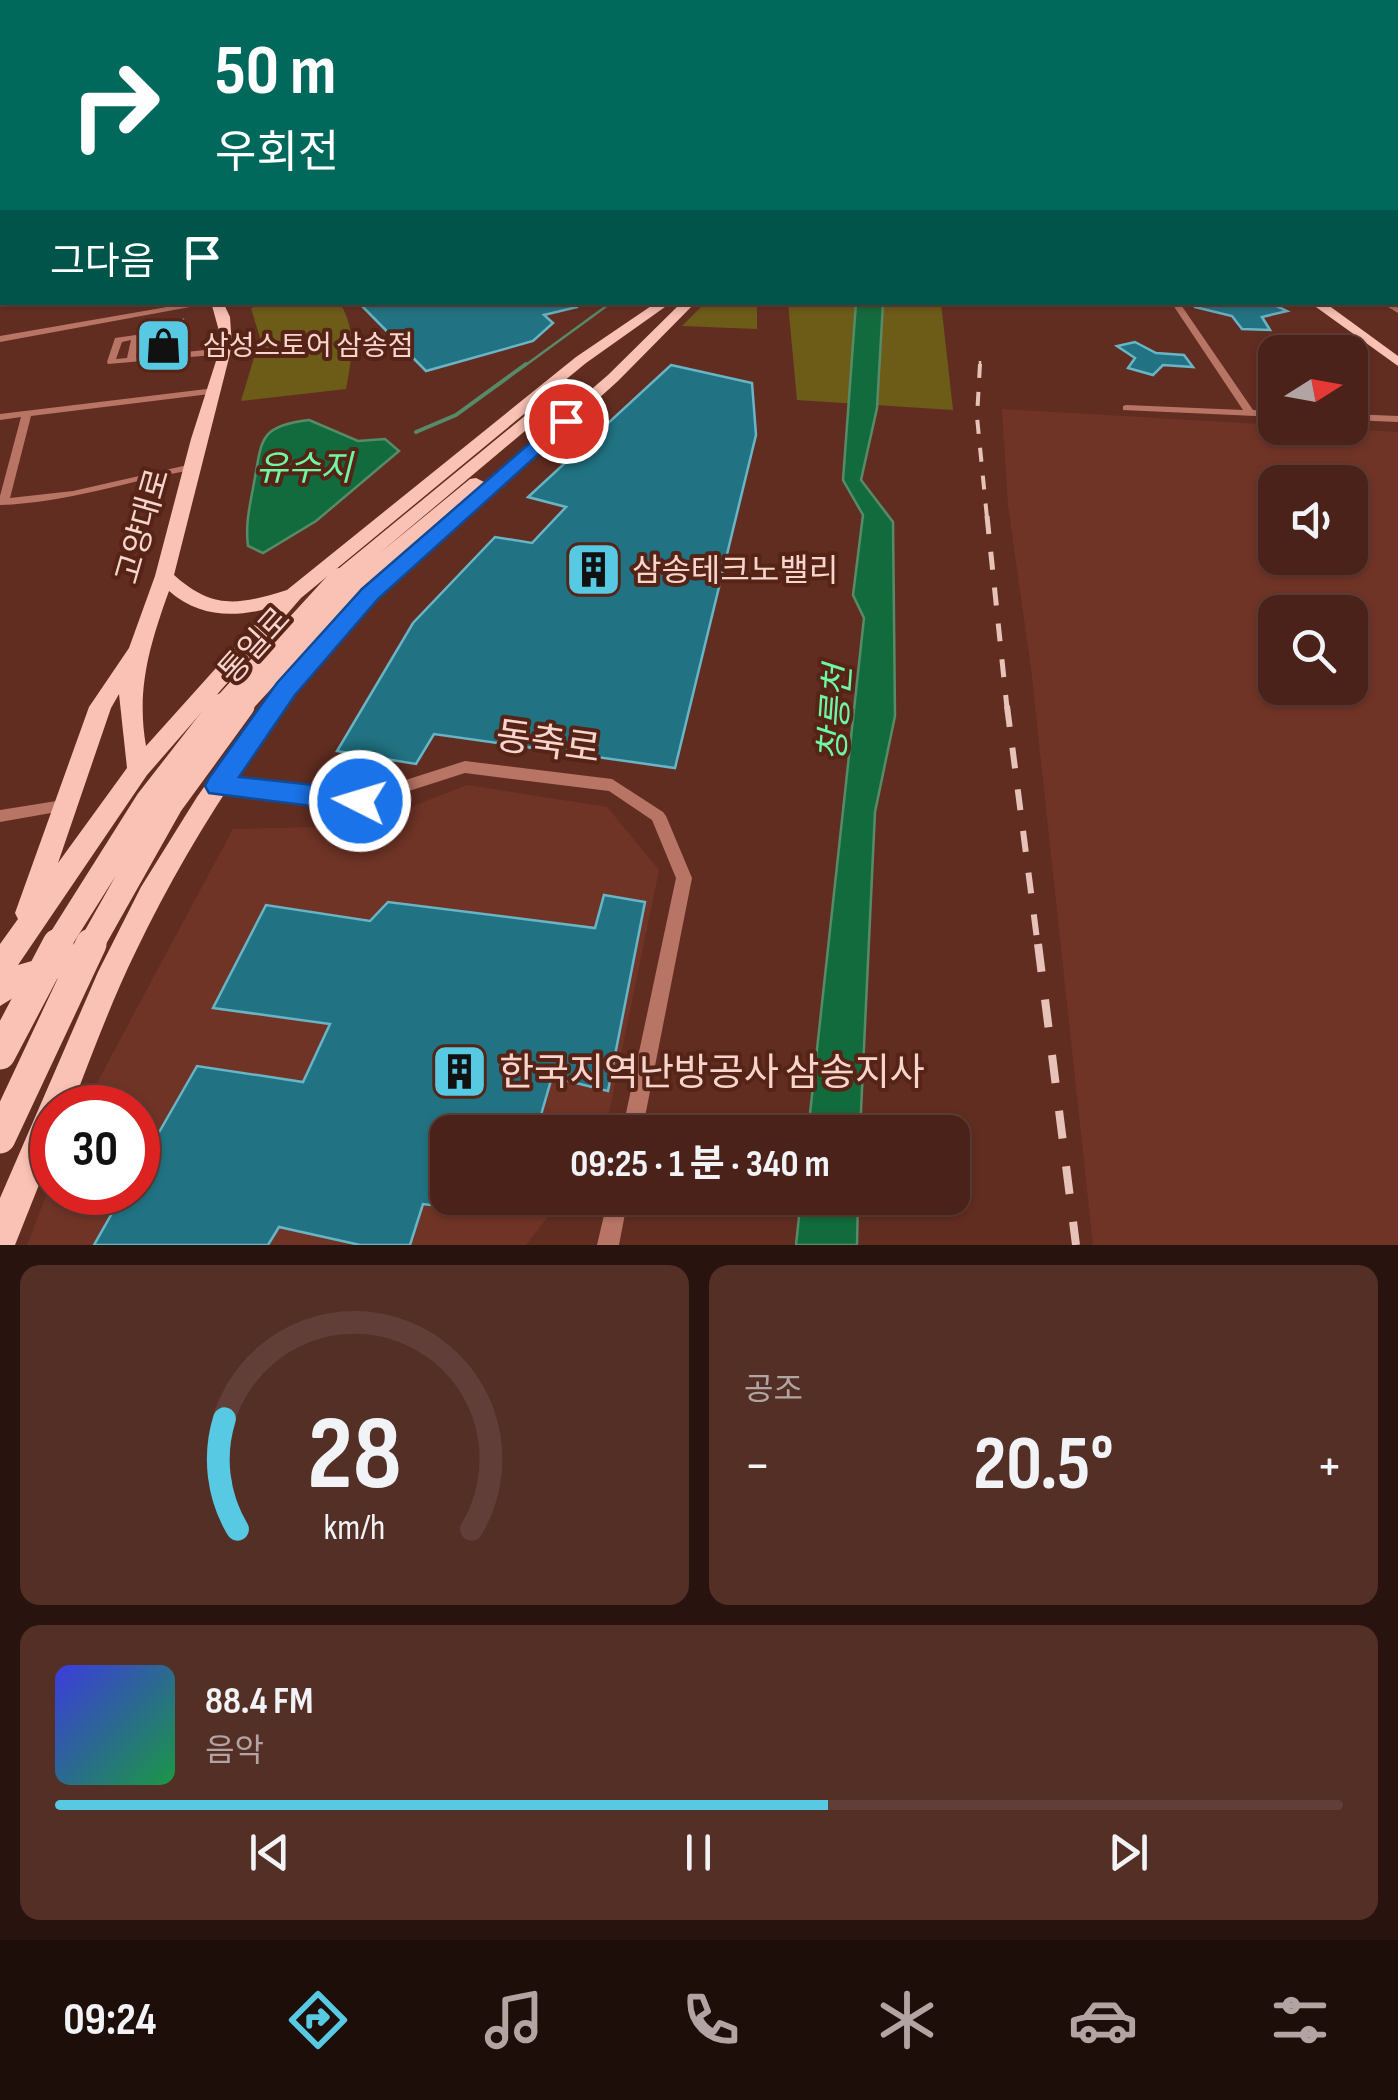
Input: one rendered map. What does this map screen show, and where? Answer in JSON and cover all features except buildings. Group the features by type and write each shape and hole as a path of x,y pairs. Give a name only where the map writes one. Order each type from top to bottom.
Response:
{"main road":[{"name":"고양대로","path":"139,770 130,691 141,640 164,576 225,351 228,335 223,305"},
{"path":"0,967 139,770 294,594 581,360 664,305"},
{"name":"통일로","path":"0,1054 48,959 146,799 220,704 345,583 666,305"},
{"name":"통일로","path":"0,1138 50,1025 144,844 242,706 345,583 686,305"},
{"path":"65,1085 128,940 218,786 286,689 370,594 624,370 687,305"},
{"path":"1319,305 1398,362"},
{"path":"164,576 183,596 226,610 294,594"},
{"path":"21,934 100,707 141,640"},
{"path":"139,770 218,786"},
{"path":"0,992 21,977 62,968 87,973 104,995"},
{"path":"0,1239 30,1168"}],"street":[{"path":"2,337 206,305"},
{"path":"1177,305 1250,413"},
{"path":"131,360 225,351"},
{"path":"0,417 214,391"},
{"path":"1126,408 1258,413"},
{"path":"27,413 2,501 28,504 74,497 192,467"},
{"path":"1368,418 1398,419"},
{"name":"동축로","path":"218,786 360,801 465,767 612,785 658,816 684,878 635,1115"},
{"path":"0,816 63,806"},
{"path":"608,1245 614,1215"}],"shaded area":[{"path":"341,305 351,335 346,389 241,401 260,338 251,308"},
{"path":"703,305 757,305 757,329 682,326"},
{"path":"788,305 941,305 953,410 797,400"},
{"path":"1002,409 1258,424 1258,445 1368,445 1368,430 1398,432 1398,1245 1093,1245 1031,668 1008,505"},
{"path":"467,785 607,807 659,870 609,1115 430,1115 430,1215 549,1215 526,1245 27,1245 39,1215 160,1215 160,1085 96,1085 233,829 362,826"}],"water":[{"path":"856,305 883,305 877,408 861,480 893,522 895,716 875,812 861,1115 810,1115 864,618 853,595 863,515 843,480"},
{"name":"유수지","path":"309,420 358,441 385,439 399,451 316,521 263,553 248,546 247,530 261,446 271,431 280,426"},
{"path":"799,1215 858,1215 857,1245 796,1245"}],"waterway":[{"path":"523,367 608,305"},
{"path":"416,432 456,415 526,364"}],"railway":[{"path":"980,364 977,417 987,518"},
{"path":"987,516 1007,708"},
{"path":"1007,706 1038,947"},
{"path":"1038,944 1076,1245"}],"place":[{"name":"삼성스토어 삼송점","path":"164,345"},
{"name":"삼송테크노밸리","path":"593,570"},
{"name":"한국지역난방공사 삼송지사","path":"460,1072"}],"route":[{"path":"360,801 218,786 286,689 370,594 566,421"}],"water label":[{"name":"창릉천","path":"835,713"}]}
